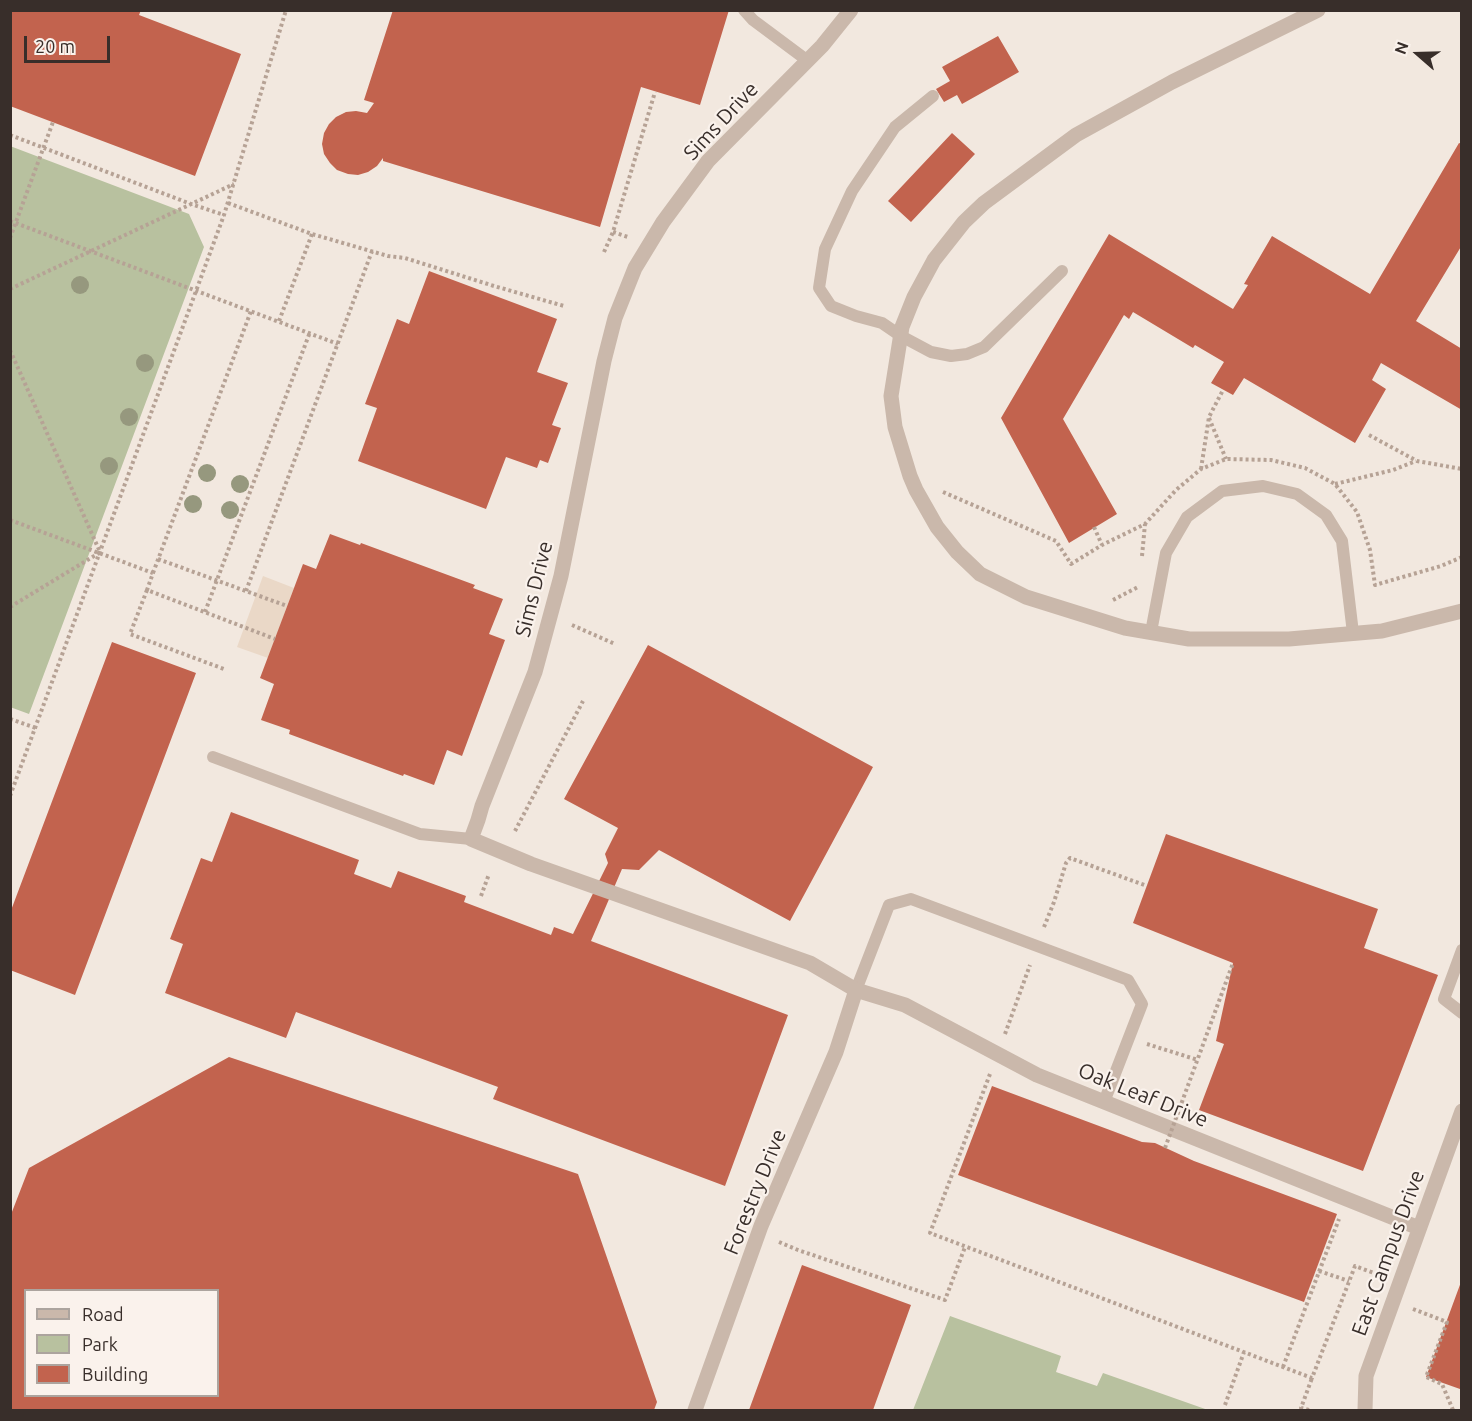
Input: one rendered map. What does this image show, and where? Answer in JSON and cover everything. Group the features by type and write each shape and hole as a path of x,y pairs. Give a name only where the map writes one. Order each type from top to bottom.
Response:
{"street":[{"name":"Sims Drive","path":"471,840 482,806 535,672 561,576 612,328 635,268 663,222 708,161 808,61 851,10"},
{"path":"1318,10 1172,82 1076,135 984,203 964,222 934,260 914,297 903,327 891,396 895,427 910,476 937,527 957,552 980,573 1026,597 1125,628 1188,639 1289,639 1382,631 1461,611"},
{"path":"471,840 541,868 810,963 856,990"},
{"name":"Oak Leaf Drive","path":"856,990 905,1005 1037,1075 1419,1228"},
{"name":"Forestry Drive","path":"695,1410 759,1234 836,1052 856,990"},
{"name":"East Campus Drive","path":"1365,1410 1366,1376 1461,1112"}],"lane":[{"path":"744,10 753,20 808,61"},
{"path":"933,96 895,127 852,191 825,249 819,288 831,306 882,323 931,352 951,356 967,354 984,347 1062,271"},
{"path":"1151,632 1166,553 1187,517 1222,491 1263,486 1297,494 1326,515 1337,532 1342,541 1353,633"},
{"path":"213,757 420,834 471,840"},
{"path":"856,990 889,905 911,899 1128,980 1142,1004 1104,1102"},
{"path":"1461,950 1444,999 1461,1013"}],"path":[{"path":"10,796 224,215 286,10"},
{"path":"604,252 613,232 655,92"},
{"path":"10,238 13,222 53,123"},
{"path":"10,135 224,215"},
{"path":"10,289 234,184"},
{"path":"228,203 312,234 388,256 405,258 564,306"},
{"path":"13,222 338,344"},
{"path":"613,232 628,237"},
{"path":"279,321 312,234"},
{"path":"246,591 372,251"},
{"path":"224,669 130,634 250,311"},
{"path":"206,612 310,332"},
{"path":"10,350 100,553"},
{"path":"1201,469 1209,417 1223,390"},
{"path":"1209,417 1226,459"},
{"path":"1369,435 1417,461 1461,469"},
{"path":"1335,484 1393,470 1417,461"},
{"path":"10,520 153,573"},
{"path":"1141,566 1146,524"},
{"path":"1094,527 1102,545"},
{"path":"10,607 100,553"},
{"path":"158,559 287,606"},
{"path":"1104,600 1115,600 1139,586"},
{"path":"147,590 275,639"},
{"path":"572,626 615,644"},
{"path":"515,831 583,701"},
{"path":"10,719 36,728"},
{"path":"997,1054 1054,902 1066,863 1070,858 1147,886"},
{"path":"482,896 489,874"},
{"path":"1165,1148 1233,963"},
{"path":"1153,1046 1198,1060"},
{"path":"981,1099 930,1233 1312,1378"},
{"path":"1283,1367 1347,1199"},
{"path":"759,1234 798,1251 945,1300 965,1247"},
{"path":"1309,1410 1301,1408 1355,1266 1400,1282"},
{"path":"1319,1271 1349,1281"},
{"path":"1408,1306 1446,1322 1426,1377 1442,1384 1453,1410"},
{"path":"1225,1405 1244,1352"}],"green space":[{"path":"10,146 189,214 204,247 29,714 10,707"},
{"path":"950,1316 1061,1356 1056,1372 1097,1386 1103,1373 1208,1410 913,1410"}],"shaded area":[{"path":"263,576 294,588 268,658 237,647"}],"building":[{"path":"10,10 141,10 139,15 241,54 195,176 10,106"},
{"path":"393,10 729,10 700,105 641,87 600,227 383,161 383,158 377,166 358,175 337,170 330,163 324,154 322,144 329,124 346,112 367,113 374,103 364,100"},
{"path":"998,36 1019,72 962,104 957,95 944,102 936,89 950,81 942,67"},
{"path":"952,133 975,154 911,222 888,201"},
{"path":"1459,143 1462,144 1462,245 1416,321 1462,349 1462,410 1381,363 1372,380 1386,389 1355,443 1244,378 1233,395 1211,383 1224,362 1195,345 1193,348 1133,312 1129,319 1124,315 1063,419 1117,514 1069,543 1001,418 1109,234 1233,309 1248,285 1244,284 1272,236 1370,294"},
{"path":"429,271 557,319 537,372 568,383 552,425 561,428 548,463 540,460 537,468 506,457 486,509 358,461 377,408 365,404 397,319 409,324"},
{"path":"330,534 475,585 473,588 503,599 489,634 505,640 462,756 447,750 434,785 289,734 290,730 261,720 274,684 260,678 303,564 316,569"},
{"path":"112,642 196,673 75,995 10,970 10,913"},
{"path":"648,645 873,767 790,921 659,850 639,870 622,869 591,941 788,1015 725,1186 493,1099 498,1087 296,1012 286,1038 165,993 183,944 170,939 201,858 212,862 231,812 359,860 354,874 391,888 398,871 466,896 464,902 551,935 554,927 573,934 608,863 605,854 618,828 564,799"},
{"path":"1166,834 1378,909 1364,948 1438,975 1363,1171 1199,1110 1224,1044 1216,1041 1233,963 1133,923"},
{"path":"229,1057 578,1174 657,1402 654,1410 10,1410 10,1217 29,1168"},
{"path":"992,1086 1142,1142 1155,1143 1194,1161 1337,1214 1304,1302 958,1175"},
{"path":"802,1265 911,1305 873,1410 749,1410"},
{"path":"1461,1282 1462,1384 1460,1389 1426,1377"}]}
